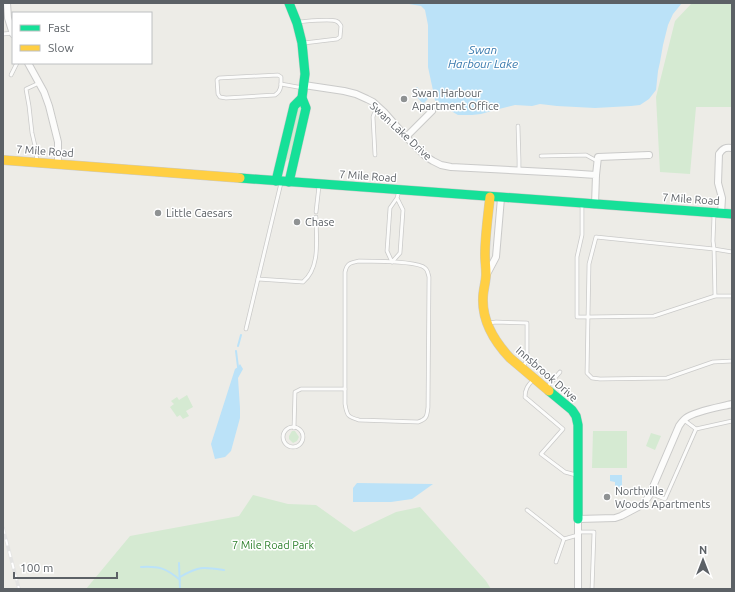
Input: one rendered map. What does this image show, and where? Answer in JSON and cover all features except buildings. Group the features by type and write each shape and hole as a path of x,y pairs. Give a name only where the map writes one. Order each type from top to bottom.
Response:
{"street":[{"path":"7,3 8,18 12,30"},
{"path":"282,181 306,108 302,98 305,74 302,43 297,23 289,3"},
{"path":"29,64 47,100 58,142 58,164"},
{"name":"Swan Lake Drive","path":"304,87 331,88 356,94 372,102 379,107 425,156 433,162 441,165 451,167 596,175"},
{"path":"282,181 294,106 302,98"},
{"path":"406,137 432,111"},
{"path":"717,213 722,198 718,183 719,154 727,147 732,148"},
{"path":"595,204 598,158 649,155"},
{"name":"7 Mile Road","path":"3,160 319,184 398,194 490,197 732,214"},
{"name":"Innsbrook Drive","path":"490,197 485,256 486,276 483,300 487,324 492,335 503,350 534,379 572,410 576,416 578,425 578,589"},
{"name":"Innsbrook Drive","path":"486,276 496,257 502,198"},
{"path":"578,519 610,519 621,516 644,503 650,493 679,426 684,420 693,414 732,404"}],"lane":[{"path":"297,23 332,20 337,21 341,26 340,37 337,40 302,43"},
{"path":"11,75 16,64"},
{"path":"278,75 281,77 281,84 280,91 275,95 226,98 218,96 217,80 220,78 278,75"},
{"path":"37,163 36,146 32,133 26,89 39,83"},
{"path":"281,84 304,87"},
{"path":"375,155 373,117 379,107"},
{"path":"518,126 520,160 519,170"},
{"path":"541,156 586,155 597,161"},
{"path":"246,329 282,181"},
{"path":"316,212 319,184"},
{"path":"392,262 387,251 390,208 398,194"},
{"path":"392,262 400,252 403,210 398,194"},
{"path":"582,204 582,235 577,257 577,317 654,316 715,296 732,296"},
{"path":"715,296 713,242 717,213"},
{"path":"258,278 300,282 303,282 307,278 316,261 316,217"},
{"path":"732,252 596,237 589,264 587,373 592,378 600,379 667,378 713,362 732,361"},
{"path":"358,261 392,262 414,264 424,267 429,277 427,415 424,420 418,422 359,420 350,418 346,413 346,266 351,262 358,261"},
{"path":"487,324 496,322 527,323 527,361 522,368"},
{"path":"546,388 560,372"},
{"path":"534,379 527,386 525,397 563,429 541,454 565,472 578,476"},
{"path":"294,428 295,392 302,389 345,388"},
{"path":"684,420 696,429 732,421"},
{"path":"294,428 300,430 303,436 300,445 294,447 286,443 284,434 288,429 294,428"},
{"path":"650,493 665,499 696,429"},
{"path":"527,510 564,539"},
{"path":"564,539 578,534 594,532 592,589"},
{"path":"556,562 564,539"}],"green space":[{"path":"692,3 732,3 732,107 696,107 690,174 660,172 656,97 675,21"},
{"path":"300,105 302,108 289,159 286,161 284,160 297,107"},
{"path":"187,395 193,407 186,411 189,416 183,419 180,415 177,417 170,407 174,404 171,401 177,397 179,400"},
{"path":"292,431 295,431 299,437 297,441 293,443 289,439"},
{"path":"593,431 627,431 627,468 592,468"},
{"path":"651,433 661,436 655,450 646,446"},
{"name":"7 Mile Road Park","path":"253,495 288,504 316,505 354,532 396,512 420,507 486,581 491,589 86,589 130,536 239,516"}],"water":[{"name":"Swan Harbour Lake","path":"403,3 682,3 673,14 668,25 658,71 656,90 649,99 640,105 595,108 540,104 532,106 515,105 481,114 458,115 437,103 435,100 428,67 428,25 425,10 421,6"},
{"path":"417,87 428,99 423,104 412,91"},
{"path":"240,364 243,369 238,378 240,418 231,451 225,457 215,459 211,444 235,369"},
{"path":"610,475 622,475 622,489 615,489 615,482 610,481"},
{"path":"357,483 433,484 412,499 391,502 353,502 353,488"}],"waterway":[{"path":"238,346 241,335"},
{"path":"236,351 238,367"},
{"path":"179,563 180,589"},
{"path":"141,567 153,567 166,570 180,580"},
{"path":"180,577 201,568 224,570"}],"railway":[{"path":"3,528 19,589"}],"traffic: fast":[{"path":"289,3 297,23 302,43 305,74 302,98 306,108 289,182"},
{"path":"276,181 294,106 302,98"},
{"path":"240,178 732,214"},
{"path":"549,391 572,410 576,416 578,425 578,519"}],"traffic: slow":[{"path":"3,160 240,178"},
{"path":"490,197 485,248 486,274 483,298 483,307 487,323 490,331 504,352 549,391"}],"place":[{"name":"Swan Harbour Apartment Office","path":"404,99"},
{"name":"Little Caesars","path":"158,213"},
{"name":"Chase","path":"297,222"},
{"name":"Northville Woods Apartments","path":"607,497"}]}
